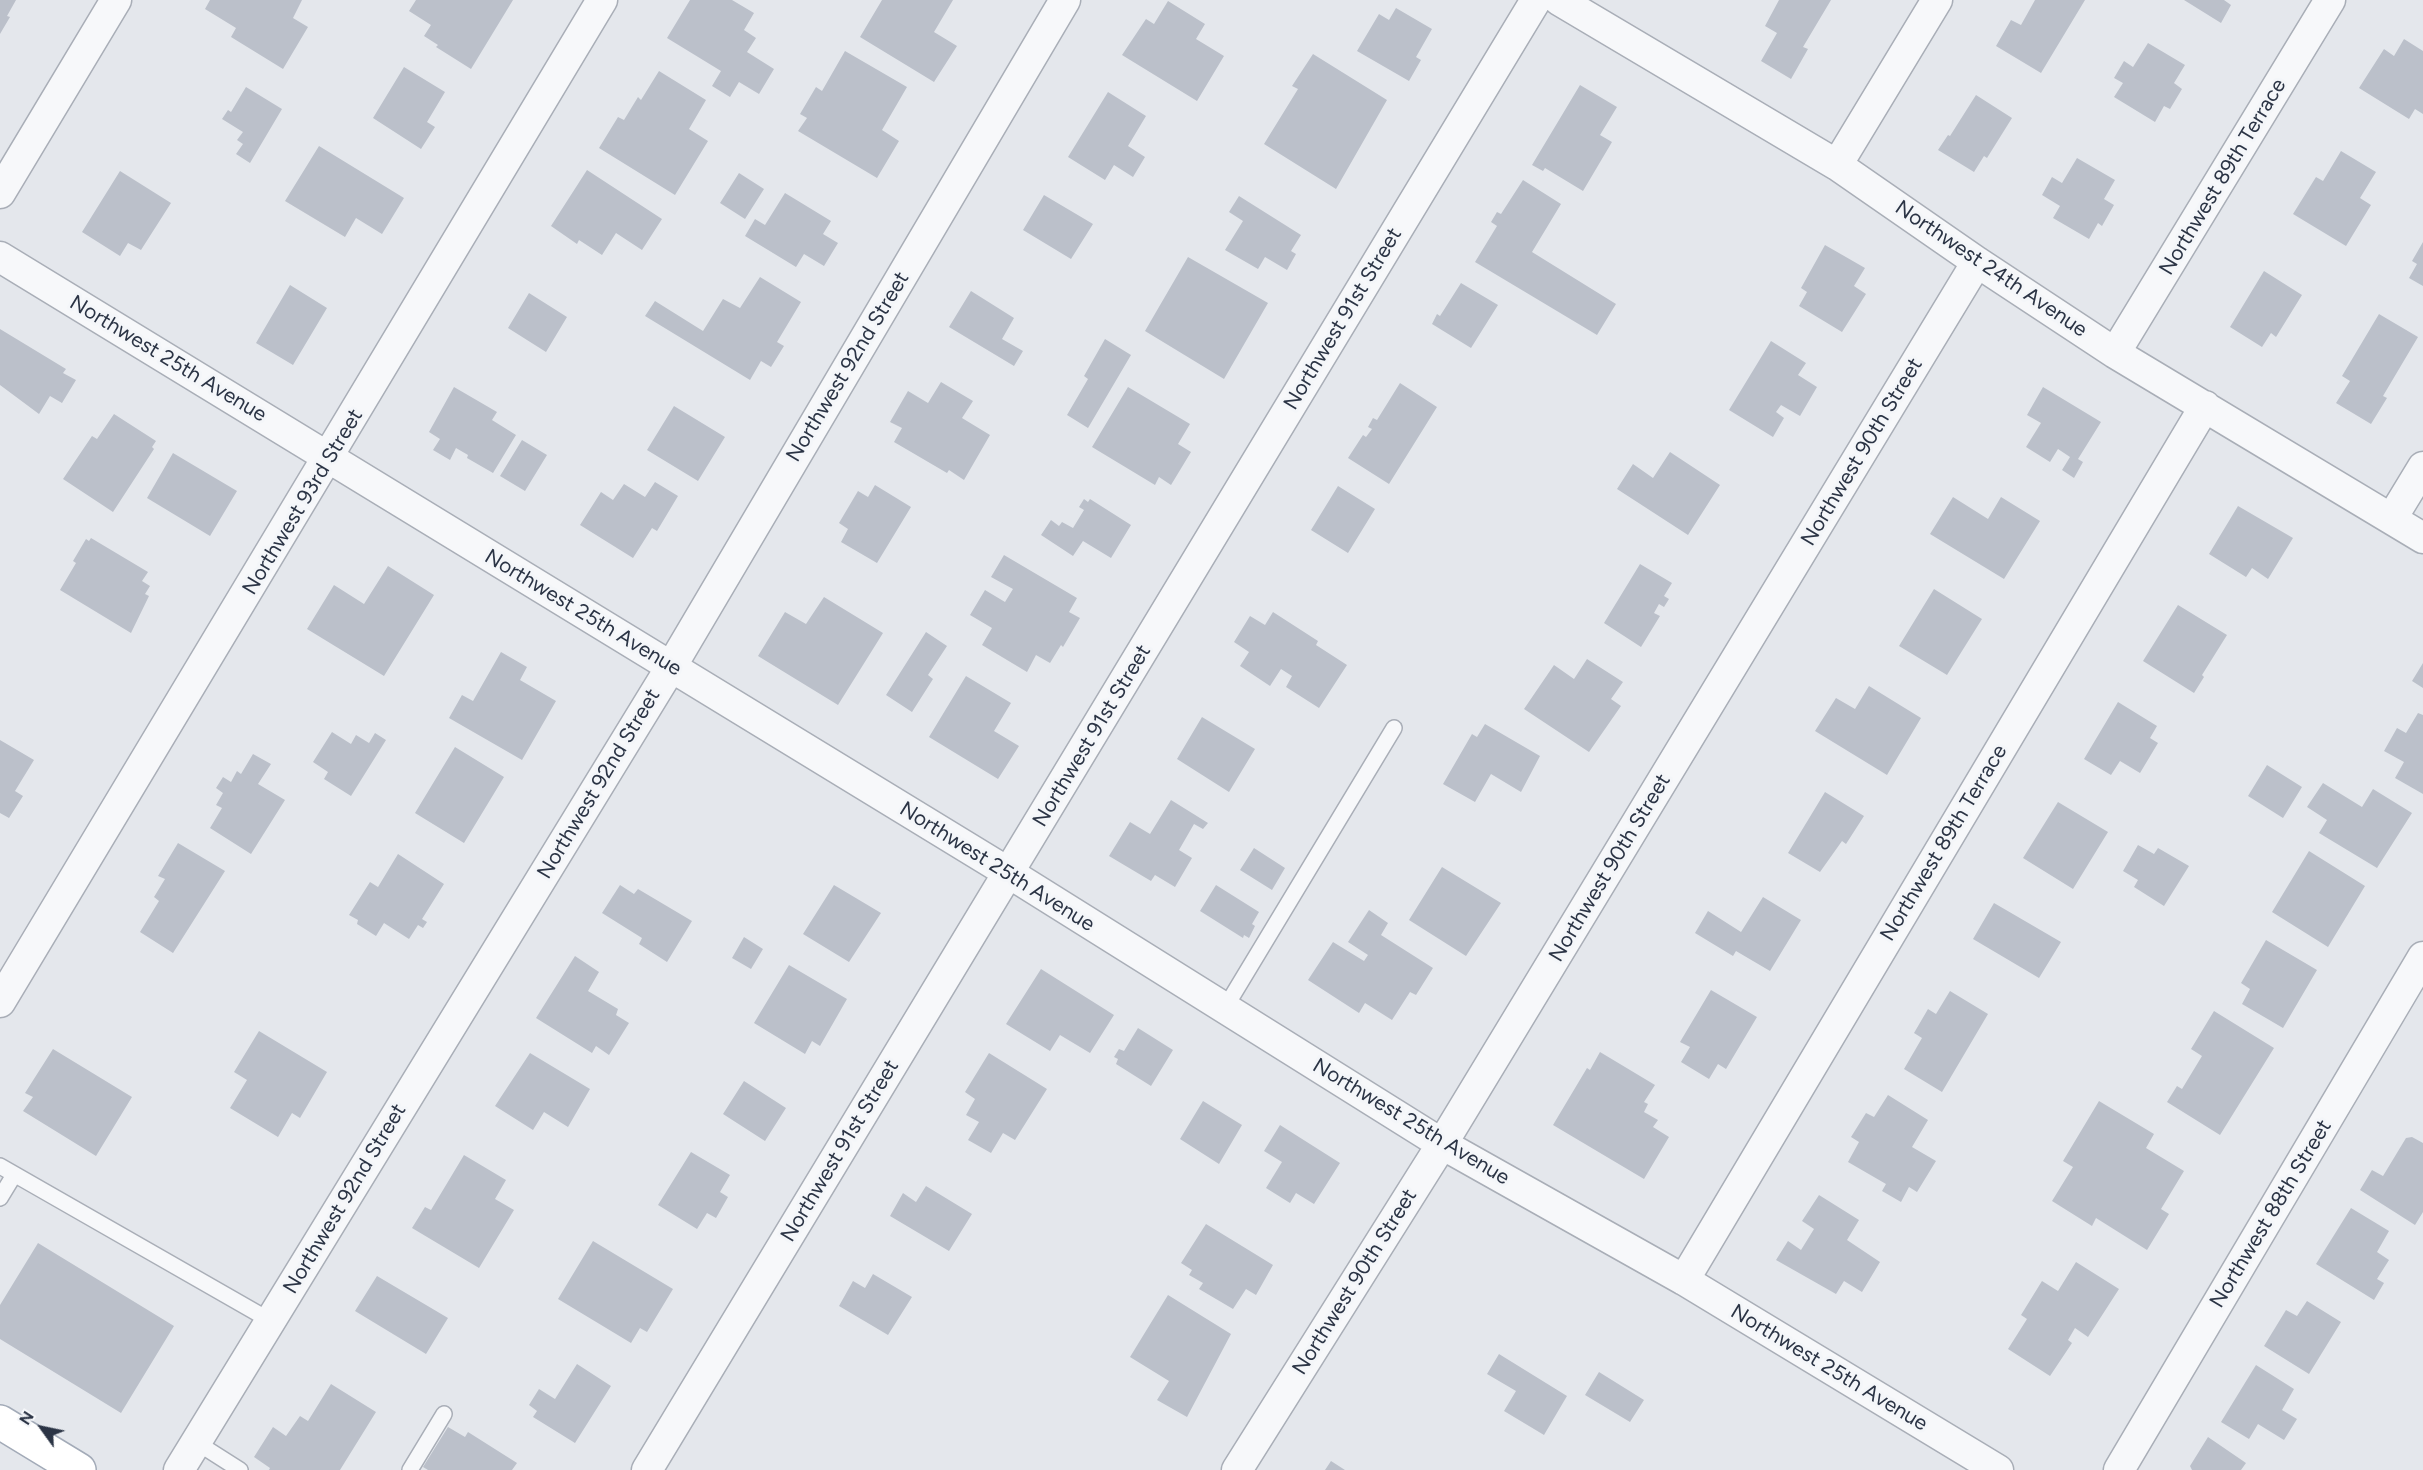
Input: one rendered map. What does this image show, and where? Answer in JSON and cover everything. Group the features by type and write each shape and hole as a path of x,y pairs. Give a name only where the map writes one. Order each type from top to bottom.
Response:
{"main road":[{"path":"0,1422 79,1470"}],"street":[{"path":"0,193 116,0"},
{"name":"Northwest 93rd Street","path":"0,1002 329,458 602,0"},
{"name":"Northwest 92nd Street","path":"179,1470 671,667 1065,0"},
{"name":"Northwest 91st Street","path":"647,1470 1536,0"},
{"name":"Northwest 24th Avenue","path":"1559,0 1838,165 1977,262 2115,353 2423,538"},
{"path":"1838,165 1937,0"},
{"name":"Northwest 89th Terrace","path":"2115,353 2330,0"},
{"name":"Northwest 25th Avenue","path":"0,256 1010,873 1442,1144 1684,1280 1998,1470"},
{"name":"Northwest 90th Street","path":"1240,1469 1442,1144 1977,262"},
{"name":"Northwest 89th Terrace","path":"1684,1280 2205,406"},
{"path":"2392,518 2423,468"},
{"name":"Northwest 88th Street","path":"2119,1470 2423,957"}],"lane":[{"path":"1225,1008 1394,728"},
{"path":"0,1166 271,1321"},
{"path":"0,1198 14,1175"},
{"path":"410,1470 444,1414"},
{"path":"196,1442 240,1470"}],"building":[{"path":"0,0 16,0 7,16 10,17 0,34"},
{"path":"210,0 302,0 293,18 308,27 283,69 231,37 236,28 205,9"},
{"path":"416,0 513,0 471,69 436,47 438,45 424,36 431,25 409,11"},
{"path":"690,0 732,0 754,13 744,30 756,38 747,52 774,69 759,94 739,82 730,97 712,86 721,71 667,38"},
{"path":"882,0 953,0 934,32 957,46 934,82 860,37"},
{"path":"1779,0 1831,0 1803,47 1808,49 1791,79 1761,61 1777,33 1765,26"},
{"path":"2035,0 2085,0 2041,73 1996,46 2011,20 2021,25"},
{"path":"2184,0 2224,0 2231,5 2221,23"},
{"path":"1168,1 1205,24 1196,39 1224,56 1197,101 1122,55 1146,19 1154,24"},
{"path":"1396,8 1432,29 1416,57 1421,60 1409,81 1357,51 1379,14 1389,20"},
{"path":"2404,39 2423,51 2423,114 2415,109 2409,119 2359,88 2384,49 2394,56"},
{"path":"2148,43 2185,65 2174,83 2182,89 2170,109 2164,106 2155,122 2114,97 2123,83 2114,78 2124,61 2133,67"},
{"path":"845,51 907,87 882,130 899,141 877,178 798,131 807,118 800,114 816,87 822,91"},
{"path":"1313,54 1387,100 1336,189 1264,144 1298,89 1292,86"},
{"path":"404,67 445,92 427,122 435,127 421,149 373,118"},
{"path":"659,71 706,100 689,129 708,141 675,195 599,148 618,117 624,120 638,97 641,100"},
{"path":"1580,85 1617,107 1600,135 1612,142 1583,191 1545,168 1543,171 1532,165"},
{"path":"246,87 282,109 250,163 236,154 243,144 237,140 243,132 222,119 228,110 231,112"},
{"path":"1108,92 1146,116 1128,146 1145,157 1133,177 1114,165 1105,180 1068,157"},
{"path":"1976,95 2012,118 1987,158 1984,156 1974,172 1938,150 1948,135 1950,136"},
{"path":"319,146 404,198 382,234 356,218 345,237 285,201"},
{"path":"2341,151 2376,172 2360,198 2371,205 2346,246 2293,214 2316,177 2323,181"},
{"path":"2077,158 2115,180 2104,199 2114,205 2102,226 2098,223 2089,239 2053,218 2060,206 2042,195 2052,177 2062,183"},
{"path":"587,170 662,219 642,250 616,233 602,255 579,240 577,244 551,226"},
{"path":"120,171 171,203 141,250 128,243 120,256 82,232"},
{"path":"739,173 764,189 745,219 720,203"},
{"path":"1523,180 1561,204 1532,252 1616,304 1597,335 1475,262 1497,226 1491,222 1497,212 1501,214"},
{"path":"785,193 831,221 823,234 838,243 824,266 804,254 796,267 745,236 755,219 765,225"},
{"path":"1044,195 1093,224 1071,259 1023,230"},
{"path":"1239,196 1301,235 1291,251 1296,254 1287,270 1265,257 1258,269 1225,250 1243,221 1229,212"},
{"path":"2423,242 2423,286 2409,278 2417,264 2412,261"},
{"path":"1825,245 1865,268 1854,286 1866,294 1842,332 1799,306 1807,292 1801,288"},
{"path":"1188,257 1268,303 1224,379 1145,331"},
{"path":"2264,271 2302,295 2276,337 2271,333 2262,347 2230,327"},
{"path":"760,277 801,302 777,342 784,346 771,367 761,361 750,380 645,316 655,301 703,331 723,299 740,308"},
{"path":"1461,283 1498,305 1471,348 1432,324 1437,314 1440,316"},
{"path":"290,285 327,308 293,365 256,343"},
{"path":"971,291 1014,318 1002,339 1023,351 1014,366 949,327"},
{"path":"529,293 567,317 546,352 508,328"},
{"path":"2379,314 2418,337 2383,396 2387,398 2371,424 2336,403 2350,381 2342,376"},
{"path":"0,329 66,369 63,373 76,380 62,403 50,396 39,414 0,385"},
{"path":"1105,339 1131,355 1088,428 1067,415 1088,379 1084,376"},
{"path":"1771,341 1806,363 1798,375 1817,387 1800,416 1781,405 1776,412 1784,418 1773,437 1729,410"},
{"path":"941,382 973,401 962,418 990,435 964,480 949,470 947,473 894,442 902,428 890,422 908,391 928,403"},
{"path":"1400,383 1437,407 1389,484 1348,458 1363,435 1366,437 1372,429 1368,427 1373,418 1377,420"},
{"path":"454,387 497,412 492,420 516,435 493,473 467,458 468,455 456,448 450,460 433,450 440,439 429,432"},
{"path":"1128,387 1190,424 1178,444 1191,452 1171,485 1159,477 1155,485 1092,447"},
{"path":"2043,387 2101,422 2078,459 2083,462 2074,478 2062,470 2070,457 2058,449 2050,462 2026,447 2041,423 2027,415"},
{"path":"674,406 725,437 698,481 647,450"},
{"path":"114,414 156,441 152,447 154,449 113,512 63,479 92,436 97,439"},
{"path":"522,440 547,455 525,491 500,476"},
{"path":"1670,452 1720,485 1688,535 1617,489 1633,464 1653,478"},
{"path":"173,453 237,491 210,536 147,498"},
{"path":"655,482 678,496 657,531 652,528 633,558 580,525 601,492 613,500 624,484 645,497"},
{"path":"875,485 911,507 877,563 841,542 848,529 839,523 858,491 868,497"},
{"path":"1338,486 1375,509 1348,553 1311,530"},
{"path":"1953,497 1988,519 2001,497 2040,521 2004,579 1930,534"},
{"path":"1084,499 1088,502 1090,499 1131,525 1111,558 1083,541 1073,556 1041,535 1051,520 1059,526 1062,522 1073,528 1084,510 1079,507"},
{"path":"2238,506 2293,538 2268,579 2252,568 2246,577 2209,554"},
{"path":"91,538 148,572 142,581 150,586 145,594 149,596 131,633 60,590 76,563 73,561 86,539 89,541"},
{"path":"1004,555 1077,598 1069,612 1080,618 1063,647 1061,645 1050,663 1036,655 1027,672 982,645 992,628 970,615 985,590 1005,602 1013,589 991,577"},
{"path":"1640,564 1672,583 1664,596 1669,599 1664,607 1659,604 1654,613 1660,616 1641,647 1604,623"},
{"path":"388,566 434,595 384,676 307,629 334,585 364,604"},
{"path":"1934,589 1982,619 1947,675 1899,646"},
{"path":"824,597 883,633 838,705 758,656 785,612 806,624"},
{"path":"2178,605 2227,635 2202,675 2204,677 2194,693 2143,661"},
{"path":"1273,612 1318,641 1316,645 1347,665 1319,708 1286,687 1292,676 1281,669 1270,686 1240,666 1249,652 1234,642 1250,616 1265,625"},
{"path":"926,632 947,646 928,675 933,679 912,712 886,695"},
{"path":"501,652 527,667 520,680 556,701 522,760 449,718 462,695 473,701"},
{"path":"1587,659 1623,682 1611,699 1621,706 1589,752 1524,709 1554,665 1574,679"},
{"path":"2423,663 2423,688 2412,681"},
{"path":"966,676 1011,703 994,731 1019,746 998,779 929,737"},
{"path":"1869,686 1921,718 1887,775 1815,731 1836,698 1855,709"},
{"path":"2118,702 2157,726 2150,738 2158,743 2140,773 2120,761 2111,775 2084,759"},
{"path":"2418,713 2423,715 2423,794 2395,778 2404,762 2384,751 2397,728 2406,733"},
{"path":"1202,717 1255,749 1229,792 1177,759"},
{"path":"1485,724 1540,756 1521,792 1491,774 1475,802 1443,784 1472,734 1477,737"},
{"path":"332,732 351,744 356,735 369,743 375,733 386,740 351,796 324,779 328,772 313,762"},
{"path":"0,740 34,760 15,791 23,796 9,818 0,813"},
{"path":"455,747 504,777 464,843 415,813"},
{"path":"253,754 271,764 258,784 285,800 251,854 210,828 222,808 216,805 223,793 216,788 223,777 231,782 237,771 241,774"},
{"path":"2267,765 2302,787 2283,818 2248,796"},
{"path":"2323,783 2362,807 2373,789 2412,813 2377,868 2319,833 2327,820 2307,807"},
{"path":"1825,792 1864,816 1846,844 1842,841 1820,872 1788,853"},
{"path":"1171,800 1208,823 1203,829 1194,824 1179,850 1192,858 1175,887 1155,875 1151,881 1109,856 1130,822 1150,834"},
{"path":"2058,802 2108,832 2073,889 2023,858"},
{"path":"178,843 225,871 173,953 140,932 159,901 154,897 165,879 158,876"},
{"path":"2138,845 2154,854 2158,848 2189,866 2164,906 2134,887 2138,880 2123,871"},
{"path":"1254,848 1285,868 1272,890 1240,870"},
{"path":"2309,851 2365,886 2328,947 2272,912"},
{"path":"398,854 444,884 422,919 427,922 423,928 418,925 409,939 384,923 376,936 357,924 358,920 349,915 370,882 378,887"},
{"path":"1442,867 1501,903 1466,956 1409,920"},
{"path":"620,885 634,894 638,889 692,921 667,962 639,944 642,938 602,913"},
{"path":"834,885 881,913 849,962 803,934"},
{"path":"1216,885 1259,912 1252,924 1255,926 1249,938 1244,935 1243,938 1200,911"},
{"path":"1763,897 1801,920 1770,971 1736,951 1733,956 1695,933 1708,911 1741,932"},
{"path":"1994,903 2061,942 2039,978 1973,939"},
{"path":"1369,910 1388,923 1381,935 1433,968 1416,995 1410,992 1392,1020 1365,1003 1359,1013 1308,980 1333,942 1364,961 1368,955 1348,942"},
{"path":"744,937 763,949 751,969 732,958"},
{"path":"2266,940 2317,970 2283,1028 2242,1004 2250,989 2241,983"},
{"path":"575,956 599,972 588,991 618,1009 616,1015 629,1023 609,1055 596,1046 592,1053 536,1018"},
{"path":"789,965 847,999 820,1046 812,1041 805,1054 754,1023"},
{"path":"1041,969 1114,1015 1090,1053 1060,1035 1050,1051 1006,1024"},
{"path":"1711,990 1757,1017 1726,1069 1718,1064 1709,1079 1681,1062 1690,1047 1680,1042"},
{"path":"1950,991 1988,1014 1942,1092 1904,1069 1922,1038 1914,1033 1928,1009 1936,1014"},
{"path":"2214,1011 2274,1048 2220,1135 2167,1102 2177,1086 2182,1089 2202,1056 2191,1049"},
{"path":"1138,1028 1173,1050 1151,1086 1116,1064 1118,1059 1114,1057 1119,1049 1124,1051"},
{"path":"259,1031 327,1072 300,1118 292,1113 278,1137 230,1108 247,1080 234,1072"},
{"path":"53,1049 132,1097 96,1156 23,1111 33,1097 25,1093"},
{"path":"1600,1052 1655,1085 1644,1102 1648,1104 1644,1112 1658,1120 1653,1127 1669,1137 1644,1179 1553,1125 1587,1068 1590,1070"},
{"path":"530,1053 590,1089 568,1127 544,1112 533,1130 495,1106"},
{"path":"989,1053 1047,1089 1015,1140 1003,1133 991,1153 968,1140 979,1122 966,1115 975,1099 965,1092"},
{"path":"744,1081 786,1108 765,1141 723,1114"},
{"path":"1888,1095 1928,1120 1912,1147 1936,1161 1917,1192 1909,1187 1901,1202 1882,1191 1886,1184 1848,1162 1859,1142 1851,1137 1866,1113 1874,1117"},
{"path":"1203,1101 1242,1125 1219,1164 1180,1139"},
{"path":"2099,1101 2154,1134 2146,1148 2184,1171 2161,1209 2169,1214 2147,1250 2096,1218 2092,1226 2052,1201 2073,1167 2063,1161"},
{"path":"1280,1125 1340,1163 1314,1204 1296,1193 1290,1203 1266,1188 1282,1162 1264,1151"},
{"path":"2412,1137 2423,1143 2423,1212 2415,1225 2360,1190 2372,1170 2383,1176 2406,1138"},
{"path":"691,1152 730,1175 720,1192 728,1197 716,1218 707,1213 697,1229 658,1205"},
{"path":"464,1155 506,1180 495,1199 514,1210 479,1268 412,1228 425,1207 431,1210"},
{"path":"926,1186 972,1214 949,1251 890,1216 903,1193 916,1202"},
{"path":"1819,1195 1859,1220 1847,1240 1880,1262 1862,1292 1844,1281 1836,1294 1776,1260 1788,1241 1801,1250 1814,1229 1802,1221"},
{"path":"2351,1208 2389,1231 2377,1252 2389,1260 2377,1279 2384,1283 2374,1300 2316,1264"},
{"path":"1206,1224 1273,1265 1256,1295 1246,1289 1233,1309 1199,1289 1203,1283 1189,1275 1192,1270 1181,1263"},
{"path":"593,1241 673,1289 647,1332 640,1328 631,1343 558,1299"},
{"path":"38,1243 174,1326 121,1413 0,1339 0,1305"},
{"path":"2076,1262 2119,1289 2088,1337 2075,1328 2068,1340 2072,1343 2050,1376 2008,1349 2027,1319 2021,1315 2042,1281 2058,1291"},
{"path":"873,1274 912,1297 888,1335 839,1306 853,1281 865,1288"},
{"path":"377,1276 448,1318 426,1354 355,1311"},
{"path":"1168,1295 1231,1334 1187,1417 1157,1400 1169,1381 1130,1357"},
{"path":"2307,1301 2341,1322 2309,1374 2264,1346 2286,1310 2297,1316"},
{"path":"1499,1354 1567,1396 1544,1435 1504,1411 1516,1391 1487,1374"},
{"path":"577,1364 611,1386 575,1443 533,1417 537,1411 529,1405 539,1389 555,1399"},
{"path":"2256,1365 2294,1389 2282,1410 2297,1419 2284,1440 2258,1424 2249,1439 2221,1422"},
{"path":"1599,1372 1644,1400 1630,1422 1585,1395"},
{"path":"331,1384 376,1412 340,1470 269,1470 270,1468 254,1457 273,1427 286,1436 300,1416 308,1421"},
{"path":"448,1427 465,1437 468,1432 517,1463 512,1470 428,1470 423,1467"},
{"path":"2208,1437 2246,1463 2241,1470 2192,1470 2190,1466"},
{"path":"1331,1461 1345,1470 1325,1470"}]}
